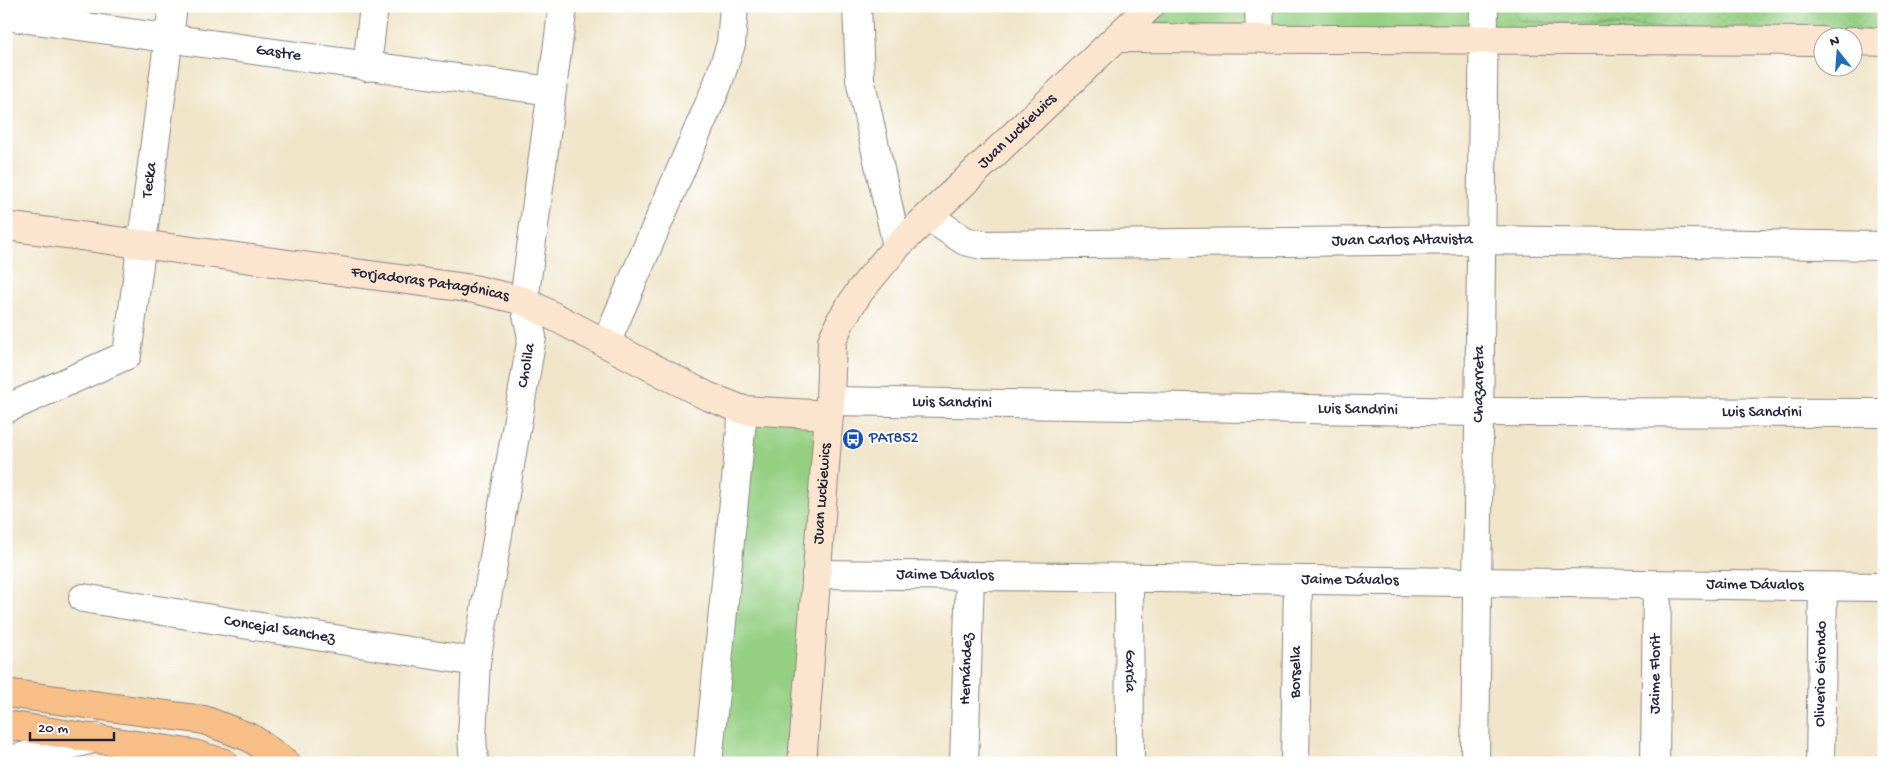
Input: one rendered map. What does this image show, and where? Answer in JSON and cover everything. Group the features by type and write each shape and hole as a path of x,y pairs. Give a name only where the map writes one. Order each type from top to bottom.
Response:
{"main road":[{"name":"Juan Luckiewics","path":"802,763 830,408 832,341 841,320 860,291 897,246 1150,6"},
{"path":"1118,38 1812,41"},
{"path":"1862,42 1884,42"},
{"name":"Forjadoras Patagónicas","path":"6,226 474,289 524,301 707,396 743,410 830,408"},
{"path":"6,693 204,720 251,738 286,763"},
{"path":"6,726 98,738 194,754 224,763"}],"street":[{"name":"Tecka","path":"6,409 127,355 140,244 173,6"},
{"path":"367,67 374,6"},
{"name":"Cholila","path":"474,763 472,738 476,662 532,337 524,301 563,6"},
{"path":"606,344 717,86 730,44 734,6"},
{"path":"857,6 860,79 897,246"},
{"path":"1259,6 1260,38"},
{"name":"Chazarreta","path":"1475,763 1484,6"},
{"name":"Gastre","path":"6,16 551,91"},
{"name":"Juan Carlos Altavista","path":"929,217 965,241 982,245 1481,240 1884,246"},
{"name":"Luis Sandrini","path":"830,408 1884,414"},
{"path":"708,763 743,410"},
{"name":"Jaime Dávalos","path":"816,574 1884,587"},
{"name":"Hernández","path":"964,763 970,577"},
{"name":"García","path":"1129,579 1130,763"},
{"name":"Borsella","path":"1295,763 1298,581"},
{"name":"Jaime Florit","path":"1655,763 1657,585"},
{"name":"Oliverio Girondo","path":"1820,763 1823,586"},
{"name":"Concejal Sanchez","path":"83,598 476,662"},
{"path":"6,761 98,738"}],"green space":[{"path":"1150,6 1884,6 1862,28 1812,28 1812,38 1117,38"},
{"path":"1511,6 1884,6 1884,38 1862,37 1862,28 1812,28 1812,35 1519,21"},
{"path":"743,410 829,415 802,763 708,763"}],"place":[{"name":"PAT852","path":"853,439"}]}
